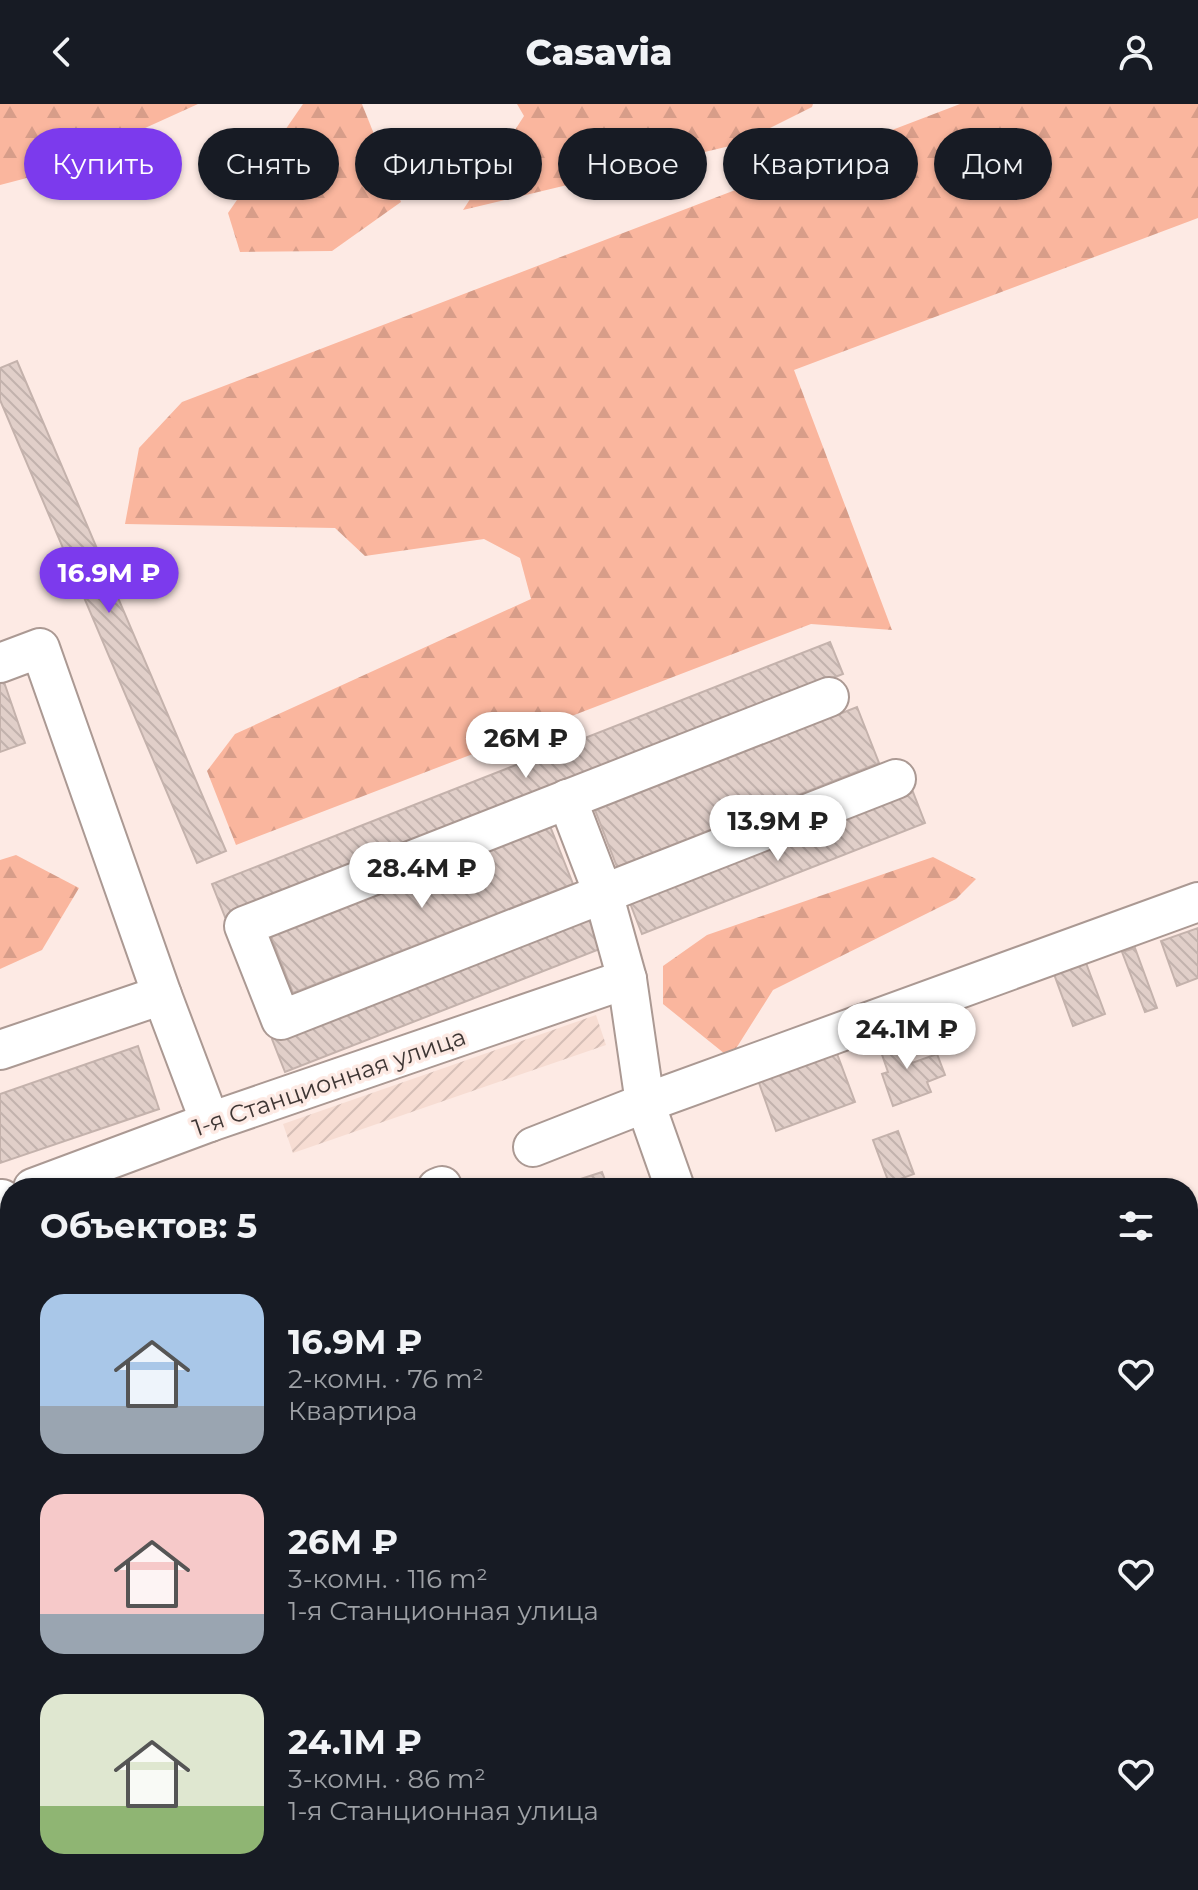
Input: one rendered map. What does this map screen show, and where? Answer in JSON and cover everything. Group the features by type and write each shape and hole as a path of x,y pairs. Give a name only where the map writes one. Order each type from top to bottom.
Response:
{"street":[{"path":"0,663 40,648 210,1122"},
{"path":"829,697 244,926 281,1020 896,779"},
{"path":"567,799 603,893 627,979 645,1103 671,1178"},
{"path":"533,1147 645,1103 1198,902"},
{"name":"1-я Станционная улица","path":"69,1178 210,1122 627,979"},
{"path":"0,1050 162,995"}],"shaded area":[{"path":"596,1015 606,1045 293,1153 283,1124"}],"green space":[{"path":"0,104 198,104 145,128 24,128 24,179 0,185"},
{"path":"303,104 362,104 372,128 355,128 355,200 401,202 332,251 240,252 228,213 237,200 339,200 339,128 286,128"},
{"path":"517,104 813,104 770,128 723,128 723,148 707,151 707,128 558,128 558,187 542,191 542,128 516,128 524,116"},
{"path":"960,104 1198,104 1198,218 794,370 892,630 811,624 236,845 207,771 235,734 531,599 520,558 484,539 365,556 335,528 125,524 139,448 182,402 723,195 723,200 918,200 918,128 897,128"},
{"path":"469,200 505,200 463,210"},
{"path":"16,855 79,888 42,950 0,969 0,860"},
{"path":"933,857 976,879 956,899 773,990 730,1058 663,1004 663,966 707,935"}],"building":[{"path":"17,361 226,851 197,863 0,400 0,368"},
{"path":"830,642 843,674 225,917 212,884"},
{"path":"4,682 25,743 0,752 0,683"},
{"path":"857,707 879,763 617,867 595,810"},
{"path":"913,792 925,823 642,934 630,903"},
{"path":"550,826 573,884 293,993 271,936"},
{"path":"592,913 605,947 285,1072 272,1039"},
{"path":"1198,928 1198,978 1177,986 1161,941"},
{"path":"1135,948 1157,1008 1145,1012 1122,952"},
{"path":"1086,963 1105,1014 1073,1026 1054,974"},
{"path":"901,1034 912,1063 937,1054 945,1075 927,1082 931,1092 893,1106 882,1074 888,1072 878,1043"},
{"path":"138,1046 159,1109 0,1163 0,1094"},
{"path":"836,1051 855,1102 776,1131 758,1080"},
{"path":"898,1131 914,1174 887,1178 873,1140"},
{"path":"602,1172 604,1178 584,1178"}]}
